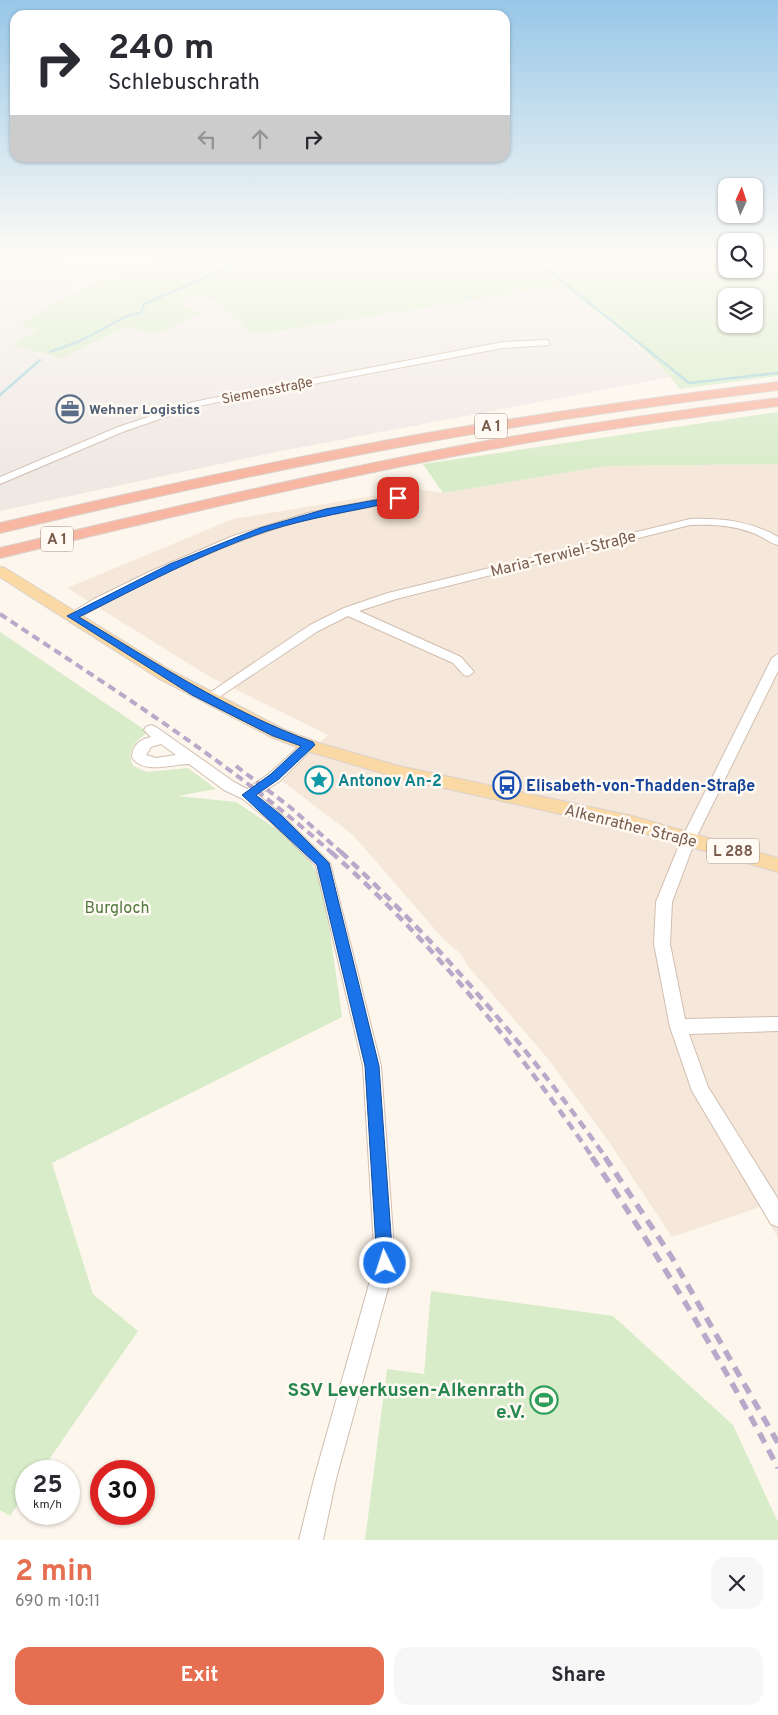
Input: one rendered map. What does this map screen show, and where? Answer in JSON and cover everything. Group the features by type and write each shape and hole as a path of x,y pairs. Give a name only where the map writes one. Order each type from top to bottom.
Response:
{"highway":[{"name":"A 1","path":"0,528 101,504 433,436 609,408 778,386"},
{"name":"A 1","path":"0,553 219,501 444,453 621,423 778,402"}],"main road":[{"name":"Alkenrather Straße","path":"0,571 164,674 277,733 309,745 399,772 596,815 689,838 778,864"}],"street":[{"name":"Siemensstraße","path":"0,481 107,433 147,418 196,404 503,345 546,343"},
{"path":"72,616 173,566 263,530 326,512 409,496"},
{"name":"Maria-Terwiel-Straße","path":"208,698 314,628 348,611 417,590 690,522 718,522 743,526 756,529 778,542"},
{"path":"348,611 457,660 468,672"},
{"path":"778,658 689,838 664,902 662,914 662,950 678,1027 701,1091 778,1217"},
{"path":"151,730 229,786 248,795 276,818 323,863 372,1066 385,1263 325,1479 311,1540"},
{"path":"163,739 146,743 139,752 139,757 144,761 152,763 176,758 190,758"},
{"path":"248,795 275,776 309,745"},
{"path":"678,1027 778,1024"}],"shaded area":[{"path":"0,328 28,328 37,330 15,345 61,358 123,328 133,328 155,335 170,328 245,328 253,335 298,328 616,328 671,377 276,452 0,511"},
{"path":"778,464 778,1238 760,1207 672,1237 609,1142 549,1060 467,965 461,954 445,941 353,835 282,781 328,735 210,677 67,588 233,519 415,489 443,493 606,466"}],"green space":[{"path":"29,328 123,328 61,358 14,345 37,330"},
{"path":"133,328 170,328 155,335"},
{"path":"245,328 298,328 253,335"},
{"path":"616,328 718,328 718,333 763,333 763,328 778,328 778,376 680,389 655,360"},
{"path":"778,412 778,464 606,466 443,493 423,464"},
{"name":"Burgloch","path":"0,632 148,732 139,739 131,750 133,766 147,772 188,768 216,789 178,796 236,802 298,843 323,882 342,1017 52,1163 93,1294 138,1331 49,1460 15,1460 15,1509 10,1516 0,1510"},
{"name":"SSV Leverkusen-Alkenrath e.V.","path":"431,1291 613,1316 733,1425 778,1522 778,1540 365,1540 387,1369 424,1374"}],"waterway":[{"path":"50,352 80,341 105,328"},
{"path":"620,328 689,383 778,373"},
{"path":"0,395 40,360"}],"railway":[{"path":"0,614 212,757 332,853"},
{"path":"236,766 290,807 342,853"},
{"path":"331,852 404,922 471,997 534,1076 593,1158"},
{"path":"341,852 413,923 481,998 546,1076 606,1158"},
{"path":"592,1157 690,1310 778,1468"},
{"path":"605,1157 671,1256 778,1443"}],"place":[{"name":"Wehner Logistics","path":"70,409"},
{"name":"Antonov An-2","path":"319,780"},
{"name":"Elisabeth-von-Thadden-Straße","path":"507,785"},
{"name":"SSV Leverkusen-Alkenrath e.V.","path":"544,1400"}],"route":[{"path":"385,1263 372,1066 323,863 276,818 248,795 275,776 309,745 277,733 196,692 72,616 202,552 294,519 398,498"}]}
